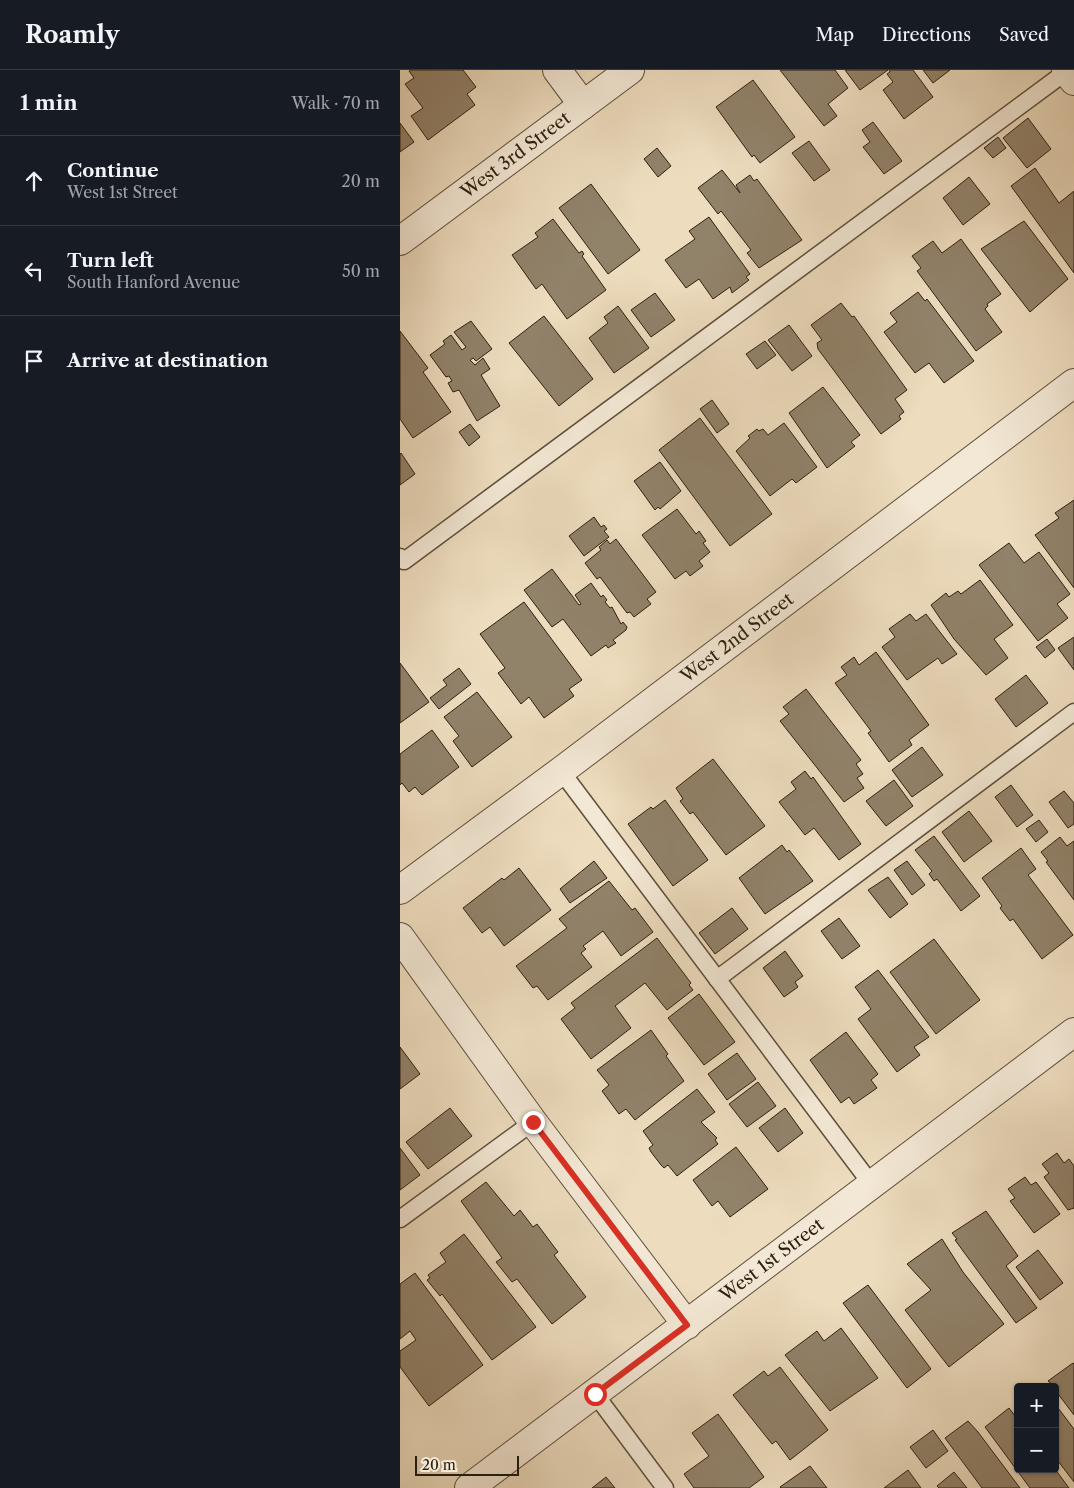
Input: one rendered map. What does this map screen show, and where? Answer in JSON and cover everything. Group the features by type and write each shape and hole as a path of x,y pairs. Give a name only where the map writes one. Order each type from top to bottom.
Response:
{"street":[{"path":"557,70 583,105"},
{"name":"West 3rd Street","path":"400,240 630,70"},
{"name":"West 2nd Street","path":"400,890 561,771 1074,383"},
{"path":"400,937 533,1122 687,1325"},
{"name":"West 1st Street","path":"470,1488 1074,1032"}],"lane":[{"path":"400,557 404,562 1069,74"},
{"path":"717,979 1074,712"},
{"path":"561,771 872,1185"},
{"path":"400,1219 533,1122"},
{"path":"595,1394 665,1488"}],"building":[{"path":"463,70 476,87 467,94 475,105 428,140 411,116 423,108 405,84 414,78 409,71"},
{"path":"780,70 835,70 848,88 828,104 837,116 824,126"},
{"path":"845,70 888,70 860,90"},
{"path":"889,70 913,70 933,97 904,119 883,90 893,82 887,74 890,72"},
{"path":"923,70 950,70 933,83"},
{"path":"753,80 795,137 760,163 754,155 752,157 716,107"},
{"path":"1028,118 1051,149 1027,168 1003,138"},
{"path":"873,122 902,161 884,174 863,147 870,142 862,130"},
{"path":"400,123 414,142 400,152"},
{"path":"998,137 1006,148 993,158 984,148"},
{"path":"809,141 830,170 814,181 792,153"},
{"path":"657,148 671,166 658,177 644,159"},
{"path":"1035,168 1059,203 1074,191 1074,273 1011,186"},
{"path":"722,170 740,193 736,185 750,175 754,181 757,179 802,240 759,268 747,253 751,250 721,211 718,214 698,188"},
{"path":"969,177 990,204 963,225 943,198"},
{"path":"591,184 640,250 608,274 559,208"},
{"path":"709,217 750,274 746,277 749,280 732,293 730,287 713,299 699,279 686,288 665,260 695,239 689,231"},
{"path":"553,219 579,253 582,251 584,254 582,256 606,290 567,319 542,284 536,289 512,255 538,237 535,233"},
{"path":"1024,221 1068,279 1030,312 981,249"},
{"path":"961,239 1001,294 987,304 988,306 985,309 1002,332 976,351 917,271 921,268 912,256 933,241 942,253"},
{"path":"918,292 925,301 927,299 974,361 944,383 929,363 915,373 884,332 897,322 890,313"},
{"path":"655,293 675,320 651,337 631,310"},
{"path":"841,303 852,317 854,316 907,390 895,399 904,412 899,416 901,419 881,434 818,349 817,343 822,340 811,325"},
{"path":"618,306 649,348 614,373 589,338 608,323 604,317"},
{"path":"544,316 593,379 559,406 509,343"},
{"path":"471,321 492,349 476,361 473,358 470,360 475,365 483,358 490,369 481,375 500,406 477,421 459,390 453,392 448,383 452,381 449,376 446,377 430,355 445,344 443,341 451,335 462,350 466,347 454,332"},
{"path":"789,325 812,356 792,371 768,340"},
{"path":"400,331 428,368 423,372 451,412 413,438 400,419"},
{"path":"765,341 776,355 757,369 746,354"},
{"path":"823,387 860,435 851,442 855,446 827,468 789,413"},
{"path":"712,400 729,424 717,433 700,409"},
{"path":"700,418 772,514 730,546 659,450"},
{"path":"784,423 817,467 796,483 792,479 770,496 736,451 750,438 748,436 757,429 759,431 763,429 768,435"},
{"path":"470,424 480,437 469,446 459,432"},
{"path":"400,454 415,474 400,485"},
{"path":"660,462 681,491 660,509 658,507 655,510 634,481"},
{"path":"1074,500 1074,588 1035,535 1059,518 1055,513"},
{"path":"677,509 696,534 699,531 706,541 703,543 710,552 699,561 703,566 690,576 686,571 675,579 642,535"},
{"path":"594,517 601,527 604,525 607,529 604,531 609,537 584,556 569,536"},
{"path":"616,539 656,592 647,599 651,604 634,617 630,612 627,613 600,577 597,579 585,563 601,550 599,547 607,540 610,544"},
{"path":"1009,543 1024,563 1039,552 1070,594 1057,604 1068,618 1038,641 979,565"},
{"path":"552,569 579,605 581,604 575,595 591,583 601,597 603,595 607,600 605,602 610,608 612,607 621,624 623,622 627,627 626,630 613,640 616,643 608,648 606,645 591,656 563,619 552,627 524,590"},
{"path":"980,580 1013,625 994,639 1008,658 986,675 954,639 931,605 946,593 949,597 958,591 961,594"},
{"path":"524,602 582,680 569,689 574,696 544,718 529,697 521,704 498,673 505,668 480,634"},
{"path":"910,614 916,621 926,614 957,654 942,664 938,658 907,680 882,647 895,637 889,629"},
{"path":"1074,637 1074,670 1058,648"},
{"path":"1047,639 1055,650 1045,658 1036,647"},
{"path":"876,652 929,725 909,740 912,745 889,762 868,733 871,731 835,683 847,675 841,667 854,657 859,665"},
{"path":"400,663 429,702 400,723"},
{"path":"459,668 471,684 439,709 430,698 447,685 443,680"},
{"path":"1026,675 1048,703 1016,727 995,699"},
{"path":"806,689 861,760 856,764 863,774 857,778 864,788 844,802 780,721 789,714 783,707"},
{"path":"477,692 512,737 472,767 453,741 459,736 444,717"},
{"path":"432,730 459,767 422,795 415,787 409,792 402,783 400,785 400,754"},
{"path":"922,747 943,775 912,797 892,770"},
{"path":"713,759 765,826 726,855 693,812 690,814 680,801 683,799 676,788"},
{"path":"805,771 811,779 813,777 861,844 839,860 814,828 805,835 779,802 796,789 791,782"},
{"path":"894,780 913,806 886,826 866,801"},
{"path":"1011,785 1033,815 1017,827 995,797"},
{"path":"1064,791 1074,803 1074,824 1068,828 1049,802"},
{"path":"665,800 708,860 673,886 628,824 651,807 653,809"},
{"path":"969,811 992,841 964,862 942,832"},
{"path":"1039,820 1048,832 1036,842 1026,829"},
{"path":"934,836 980,896 961,911 937,879 934,881 929,874 932,871 915,850"},
{"path":"1060,837 1067,846 1074,841 1074,900 1046,862 1048,861 1041,852"},
{"path":"782,845 787,852 789,850 813,881 765,914 739,878"},
{"path":"1021,848 1036,869 1028,875 1073,935 1042,959 1013,919 1010,921 1000,908 1002,906 982,878"},
{"path":"594,861 607,878 570,903 560,889"},
{"path":"907,861 925,885 912,895 894,870"},
{"path":"519,868 551,910 504,946 490,927 482,933 463,908 502,878 504,880"},
{"path":"888,877 908,904 890,918 868,890"},
{"path":"609,881 632,910 635,908 653,932 621,956 603,931 583,946 586,949 581,953 592,967 548,1000 537,986 533,988 516,966 567,928 559,919"},
{"path":"732,908 748,929 715,954 699,933"},
{"path":"839,918 860,946 842,959 821,931"},
{"path":"657,938 691,983 689,985 693,990 667,1010 645,983 615,1006 631,1028 591,1059 561,1019 575,1008 571,1003"},
{"path":"934,939 980,1000 936,1034 890,972"},
{"path":"785,951 803,976 795,982 798,987 784,997 763,968"},
{"path":"878,970 929,1037 914,1047 920,1055 897,1072 858,1019 871,1009 855,987"},
{"path":"699,994 735,1042 704,1065 668,1018"},
{"path":"651,1030 668,1054 666,1056 684,1081 635,1120 626,1109 619,1114 602,1091 609,1085 597,1070"},
{"path":"846,1032 878,1074 871,1080 877,1088 854,1104 849,1097 841,1103 810,1060"},
{"path":"400,1047 420,1074 400,1089"},
{"path":"737,1053 756,1079 727,1100 708,1074"},
{"path":"758,1082 776,1106 747,1127 729,1104"},
{"path":"697,1089 715,1112 701,1122 717,1138 715,1140 718,1144 677,1176 668,1165 664,1168 651,1152 649,1148 653,1145 643,1131"},
{"path":"450,1108 472,1136 428,1169 406,1142"},
{"path":"785,1108 803,1133 778,1152 759,1128"},
{"path":"736,1147 768,1189 730,1217 718,1201 712,1206 693,1180"},
{"path":"400,1148 420,1175 400,1190"},
{"path":"1057,1153 1064,1163 1069,1159 1074,1166 1074,1208 1068,1210 1044,1177 1049,1173 1042,1164"},
{"path":"1025,1177 1031,1185 1036,1182 1060,1214 1034,1233 1010,1201 1015,1198 1008,1189"},
{"path":"486,1182 514,1216 520,1210 533,1227 537,1224 558,1252 554,1255 586,1297 552,1324 517,1279 512,1282 496,1262 502,1258 461,1201"},
{"path":"986,1211 1018,1256 1006,1266 1037,1308 1016,1323 955,1240 957,1239 952,1233"},
{"path":"464,1234 536,1327 492,1360 442,1294 440,1296 427,1280 430,1278 428,1275 446,1262 440,1253"},
{"path":"942,1239 963,1272 1004,1324 949,1367 905,1310 931,1290 907,1264"},
{"path":"1038,1250 1063,1283 1040,1300 1016,1267"},
{"path":"415,1273 483,1365 429,1406 400,1367 400,1351 416,1340 410,1331 400,1339 400,1284"},
{"path":"868,1285 931,1369 907,1388 843,1303"},
{"path":"841,1328 878,1378 830,1411 785,1355 817,1331 824,1341"},
{"path":"1074,1364 1074,1415 1059,1395 1059,1383 1050,1383 1048,1381"},
{"path":"780,1367 828,1430 790,1460 776,1441 772,1444 733,1395 764,1371 768,1376"},
{"path":"1009,1408 1014,1415 1014,1466 985,1427"},
{"path":"1059,1409 1074,1429 1074,1482 1059,1462"},
{"path":"718,1414 764,1477 749,1488 694,1488 684,1474 709,1456 692,1433"},
{"path":"968,1421 1020,1488 982,1488 945,1438"},
{"path":"933,1430 948,1451 926,1468 910,1447"},
{"path":"810,1466 827,1488 780,1487"},
{"path":"908,1470 921,1488 884,1488"},
{"path":"954,1472 967,1488 939,1488 937,1486"},
{"path":"1019,1473 1058,1473 1069,1488 1030,1488"},
{"path":"606,1477 615,1488 592,1488"}],"route":[{"path":"533,1122 687,1325 595,1394"}]}
